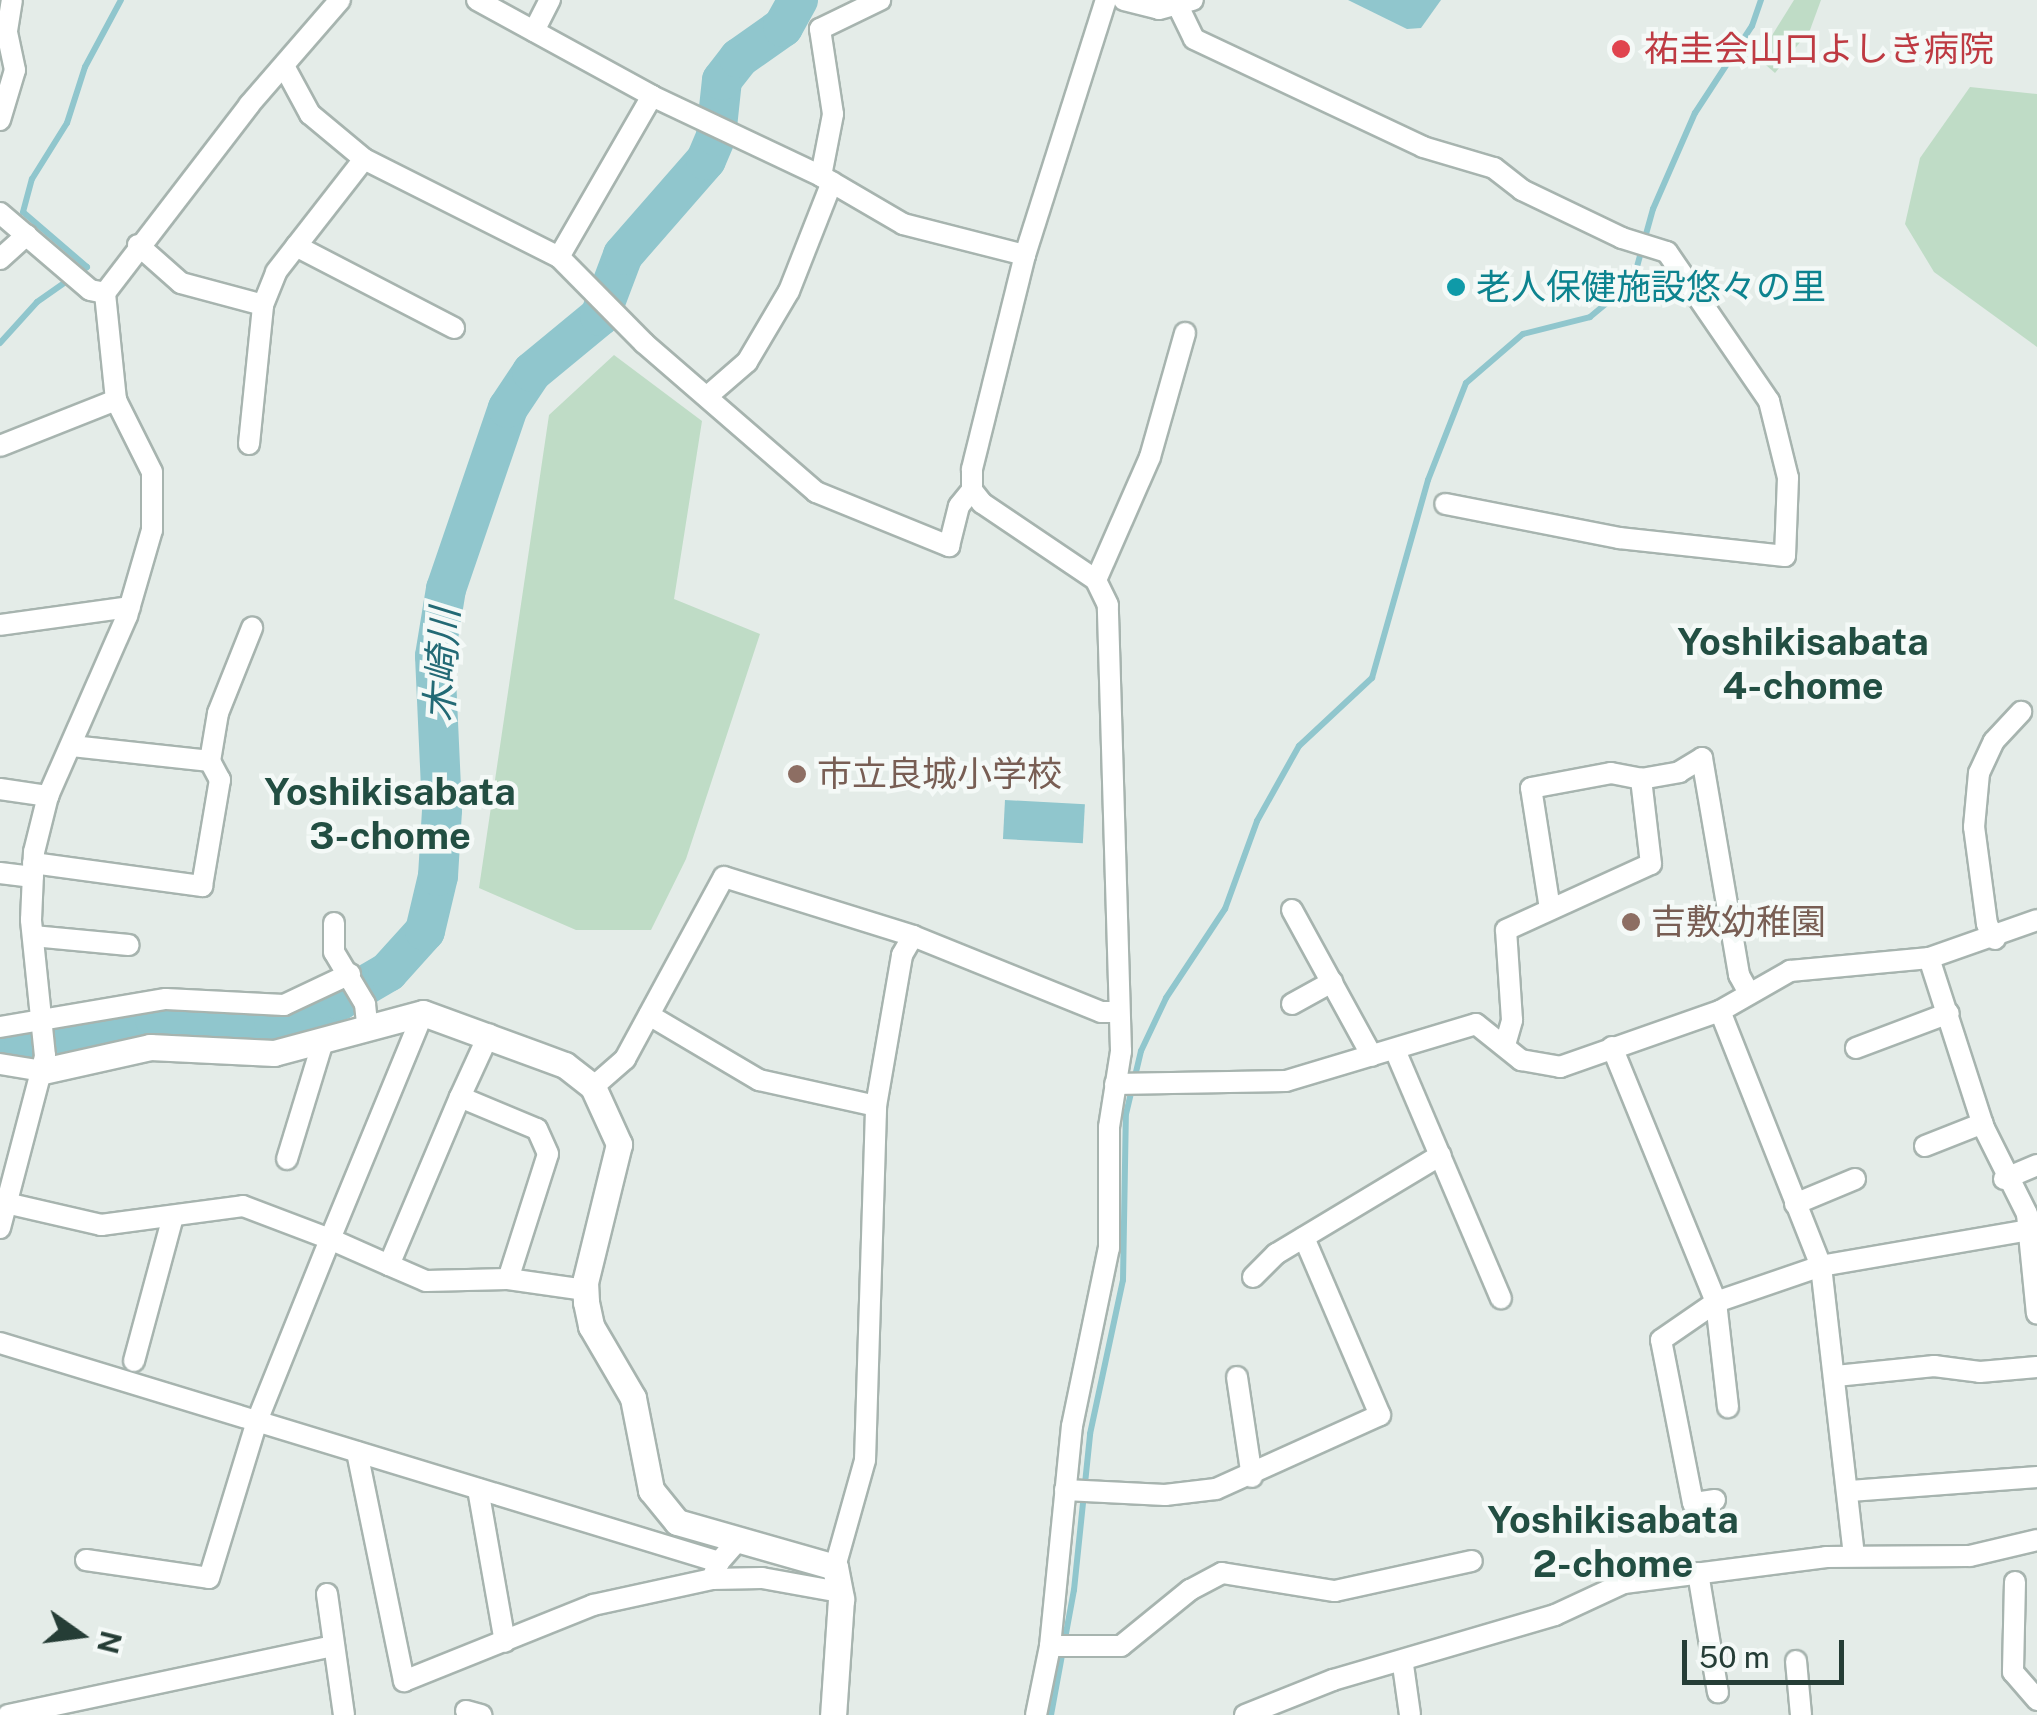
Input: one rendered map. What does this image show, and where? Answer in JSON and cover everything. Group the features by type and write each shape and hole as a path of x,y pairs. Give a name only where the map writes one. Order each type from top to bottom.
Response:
{"street":[{"path":"0,120 15,70 7,31 12,0"},
{"path":"0,1228 43,1071 33,936 33,870 48,796 130,606 155,497 152,472 116,400 106,293 138,245 340,0"},
{"path":"477,0 652,96 826,179 903,224 1024,255"},
{"path":"534,31 550,0"},
{"path":"710,394 747,362 789,291 826,179 834,114 820,29 880,0"},
{"path":"284,66 310,114 364,159 559,257 644,343 710,394 816,492 949,546 960,506 972,490 1024,255 1106,0"},
{"path":"1124,0 1186,4 1194,39 1422,147 1494,168 1522,190 1667,252 1769,400 1788,478 1786,556 1619,538 1445,504"},
{"path":"559,257 652,96"},
{"path":"248,444 264,306 276,272 364,159"},
{"path":"0,212 90,290 106,293"},
{"path":"0,259 26,235"},
{"path":"138,245 181,283 264,306"},
{"path":"296,246 454,328"},
{"path":"1096,580 1150,457 1185,333"},
{"path":"0,446 116,400"},
{"path":"972,490 1096,580 1108,605 1119,1012 1108,1248 1065,1490 1050,1646 1036,1715"},
{"path":"0,625 130,606"},
{"path":"0,873 33,870 202,886 220,780 210,762 218,714 252,628"},
{"path":"1995,939 1976,846 1979,773 1982,758 2021,712"},
{"path":"72,746 210,762"},
{"path":"1550,909 1531,788 1611,773 1640,779 1679,772 1702,758 1739,975 1748,992"},
{"path":"1504,1045 1512,1020 1506,930 1651,864 1640,779"},
{"path":"0,789 48,796"},
{"path":"593,1087 624,1059 724,877 913,936 1101,1012 1119,1012"},
{"path":"1292,910 1372,1056"},
{"path":"334,923 334,952 350,974 367,1024"},
{"path":"1115,1084 1286,1081 1476,1024 1538,1067 1560,1067 1720,1012 1748,992 1817,965 1928,958 2035,925"},
{"path":"33,936 129,944"},
{"path":"833,1715 838,1580 865,1460 876,1106 902,955 913,936"},
{"path":"1928,958 1982,1124 2004,1179 2031,1220 2037,1314"},
{"path":"0,1027 42,1024 166,999 284,1005 350,974"},
{"path":"1292,1004 1332,982"},
{"path":"1720,1012 1821,1266 1850,1491 1854,1556"},
{"path":"0,1064 43,1071 150,1047 274,1053 323,1041 367,1024 423,1013 490,1034 565,1065 593,1087 619,1144 585,1290 591,1326 633,1398 652,1490 677,1522 738,1540 838,1580"},
{"path":"86,1560 209,1578 257,1421 423,1013"},
{"path":"1856,1048 1949,1013"},
{"path":"648,1015 758,1080 876,1106"},
{"path":"389,1266 490,1034"},
{"path":"287,1160 323,1041"},
{"path":"1612,1046 1716,1302 1728,1407"},
{"path":"1395,1050 1501,1298"},
{"path":"460,1097 537,1130 548,1154 508,1279"},
{"path":"1925,1146 1982,1124"},
{"path":"1253,1278 1304,1238 1441,1156"},
{"path":"2004,1179 2037,1165"},
{"path":"1795,1204 1855,1178"},
{"path":"6,1203 101,1225 172,1220 243,1206 330,1238 426,1281 508,1279 585,1290"},
{"path":"134,1361 172,1220"},
{"path":"1715,1500 1693,1503 1661,1340 1716,1302 1821,1266 2031,1220"},
{"path":"1065,1490 1166,1496 1252,1477 1380,1414 1304,1238"},
{"path":"0,1343 478,1488 716,1571 762,1578 838,1580"},
{"path":"1836,1376 1934,1366 1980,1372 2037,1367"},
{"path":"1237,1377 1252,1477"},
{"path":"356,1452 404,1681 593,1605 716,1571 738,1540"},
{"path":"1850,1491 2037,1477"},
{"path":"478,1488 505,1642"},
{"path":"1245,1715 1334,1680 1402,1665 1438,1648 1554,1615 1624,1583 1854,1556 1970,1556 2037,1540"},
{"path":"1050,1646 1121,1646 1190,1590 1222,1574 1336,1592 1472,1560"},
{"path":"1698,1574 1718,1692"},
{"path":"2015,1582 2013,1672 2037,1700"},
{"path":"327,1594 344,1715"},
{"path":"8,1714 334,1646"},
{"path":"1796,1661 1801,1715"},
{"path":"1402,1665 1410,1715"},
{"path":"117,1693 122,1715"}],"green space":[{"path":"1794,0 1821,0 1810,30 1775,73 1758,58"},
{"path":"1970,87 2037,94 2037,347 1934,272 1905,224 1920,158"},
{"path":"614,355 702,421 674,599 760,634 686,859 651,930 576,930 479,888 549,415"}],"water":[{"path":"1348,0 1441,0 1421,28 1407,29"},
{"path":"1005,800 1085,804 1083,843 1003,839"}],"waterway":[{"path":"0,343 37,302 87,267 23,212 32,179 67,123 85,67 121,0"},
{"name":"木崎川","path":"0,1043 24,1047 155,1019 274,1022 340,1000 388,972 425,931 438,876 442,810 435,656 446,589 508,408 532,372 600,316 623,255 706,160 716,136 722,80 739,58 783,27 798,0"},
{"path":"1051,1715 1074,1590 1090,1434 1123,1280 1126,1114 1141,1051 1166,998 1225,909 1257,821 1299,746 1372,678 1428,480 1466,383 1523,334 1590,317 1633,281 1653,209 1695,113 1752,26 1761,0"}],"place":[{"name":"祐圭会山口よしき病院","path":"1621,49"},
{"name":"老人保健施設悠々の里","path":"1456,287"},
{"name":"市立良城小学校","path":"797,774"},
{"name":"吉敷幼稚園","path":"1631,922"}],"district":[{"name":"Yoshikisabata 4-chome","path":"1803,664"},
{"name":"Yoshikisabata 3-chome","path":"390,814"},
{"name":"Yoshikisabata 2-chome","path":"1613,1542"}]}
